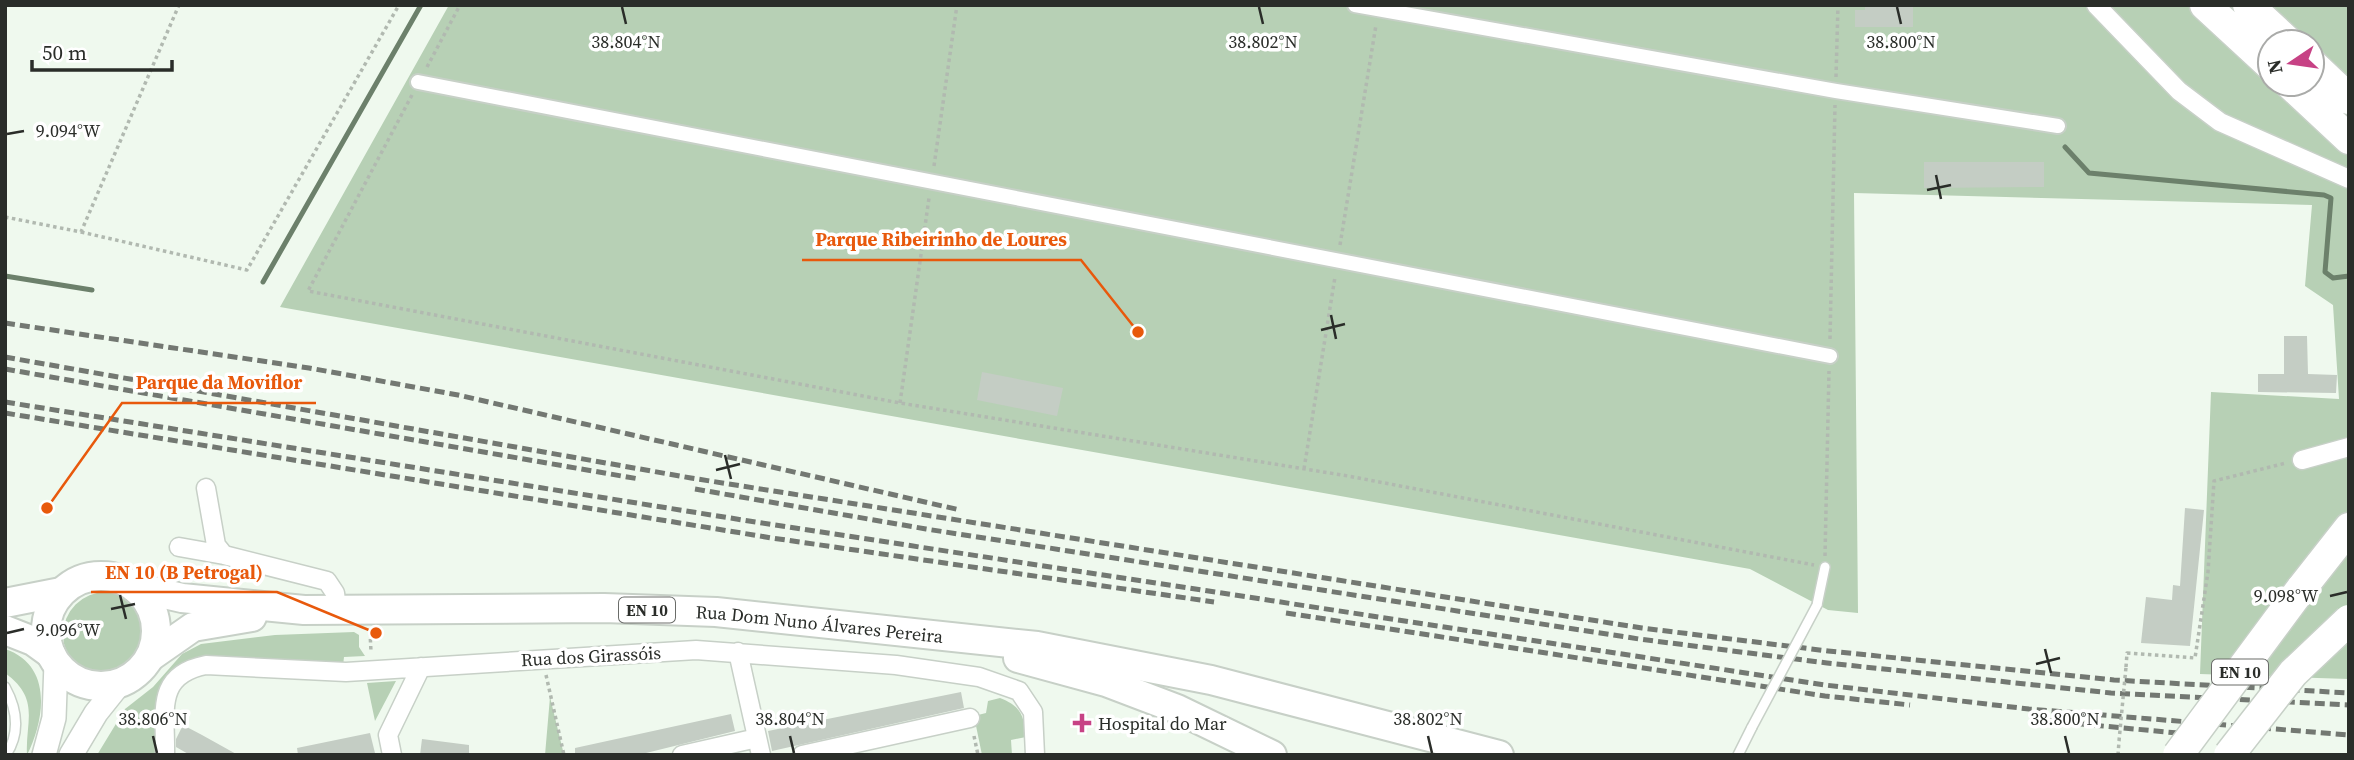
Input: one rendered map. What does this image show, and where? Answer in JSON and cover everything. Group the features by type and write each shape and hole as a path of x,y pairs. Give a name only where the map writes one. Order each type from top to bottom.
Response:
{"highway":[{"path":"2205,5 2256,52"},
{"path":"2248,5 2273,28"},
{"path":"2326,77 2349,99"},
{"path":"2305,98 2349,139"},
{"name":"EN 10","path":"2179,755 2349,528"},
{"name":"EN 10","path":"2229,755 2294,674 2349,620"}],"main road":[{"name":"EN 10","path":"5,603 61,592 80,580 102,575 134,587"},
{"name":"Rua Dom Nuno Álvares Pereira","path":"134,587 182,598 304,610 604,608 716,612 1068,650 1212,680 1499,755"},
{"path":"134,587 154,614 156,637 150,657"},
{"path":"53,659 46,623 61,592"},
{"name":"Rua Dom Nuno Álvares Pereira","path":"150,657 181,632 204,623 304,610"},
{"path":"5,629 33,641 80,682 99,686 120,683"},
{"name":"Rua Dom Nuno Álvares Pereira","path":"955,639 1134,692 1177,709 1272,755"},
{"name":"EN 10","path":"120,683 137,673 150,657"}],"street":[{"path":"1354,5 1836,91 2058,126"},
{"path":"2096,5 2179,91 2220,122 2349,178"},
{"path":"418,82 1830,356"},
{"path":"2302,460 2349,447"},
{"path":"206,488 216,545 225,555"},
{"path":"179,547 225,555 327,581 335,593 337,610"},
{"name":"Rua dos Girassóis","path":"167,754 167,691 172,681 194,667 206,665 346,672 696,650 896,665 995,681 1019,691 1029,703 1034,721 1035,755"},
{"path":"682,755 759,746 738,652"},
{"path":"44,755 54,718 53,659"},
{"path":"392,755 388,735 421,667"},
{"path":"71,755 96,713 120,683"},
{"path":"802,755 970,718"}],"lane":[{"path":"1738,755 1817,605 1825,567"},
{"path":"5,687 17,717 15,734 6,755"}],"path":[{"path":"81,232 179,5"},
{"path":"5,217 247,271 399,5"},
{"path":"460,5 308,290 901,403 1304,469 1825,567 1838,5"},
{"path":"901,403 957,5"},
{"path":"1304,469 1378,9"},
{"path":"2118,755 2127,653 2195,657 2208,572 2214,481 2302,460"},
{"path":"543,659 564,755"}],"green space":[{"path":"449,5 2349,5 2349,679 2200,674 2211,392 2339,399 2333,305 2305,286 2312,205 1854,193 1858,613 1828,610 1750,569 280,307"},
{"path":"106,592 130,599 142,611 149,635 142,659 130,671 106,678 82,671 70,659 63,635 70,611 82,599"},
{"path":"354,632 359,635 359,647 365,656 344,657 343,666 200,656 177,667 163,686 159,697 156,755 97,755 125,709 153,687 182,654 201,644 275,635"},
{"path":"5,649 31,667 41,694 38,726 27,755 29,711 23,692 5,673"},
{"path":"396,681 375,721 367,683"},
{"path":"550,697 564,755 545,755"},
{"path":"1000,698 1017,708 1024,723 1026,737 1011,740 1012,755 982,755 974,716 986,713 988,701"}],"building":[{"path":"1865,5 1913,5 1913,27 1855,27 1855,10 1865,10"},
{"path":"1924,162 2044,162 2044,187 1924,188"},
{"path":"2284,336 2307,336 2308,374 2337,375 2336,393 2258,392 2258,374 2284,374"},
{"path":"982,372 1063,388 1057,416 977,400"},
{"path":"2185,508 2204,510 2190,646 2141,643 2146,597 2172,600 2173,585 2180,586"},
{"path":"961,692 964,708 772,751 768,731"},
{"path":"731,714 735,731 638,755 575,755 575,748"},
{"path":"183,725 238,755 190,755 176,747 176,739"},
{"path":"370,733 375,753 298,755 297,748"},
{"path":"422,739 469,745 469,755 420,755"}],"waterway":[{"path":"263,282 421,5"},
{"path":"2065,147 2089,173 2324,195 2331,198 2325,272 2333,278 2349,276"},
{"path":"5,276 92,290"}],"railway":[{"path":"5,323 309,368 458,395 960,510"},
{"path":"5,357 691,478 1642,628 1828,651 2114,680 2349,693"},
{"path":"5,369 639,479"},
{"path":"5,402 749,521 1825,685 2029,709 2349,735"},
{"path":"5,413 772,538 1214,602"},
{"path":"695,489 926,529 1639,639 1827,663 2111,693 2349,705"},
{"path":"1286,613 1825,696 1910,705"},
{"path":"2049,721 2188,734"}],"place":[{"name":"Parque Ribeirinho de Loures","path":"1138,332"},
{"name":"Parque da Moviflor","path":"47,508"},
{"name":"EN 10 (B Petrogal)","path":"376,633"},
{"name":"Hospital do Mar","path":"1082,723"}]}
